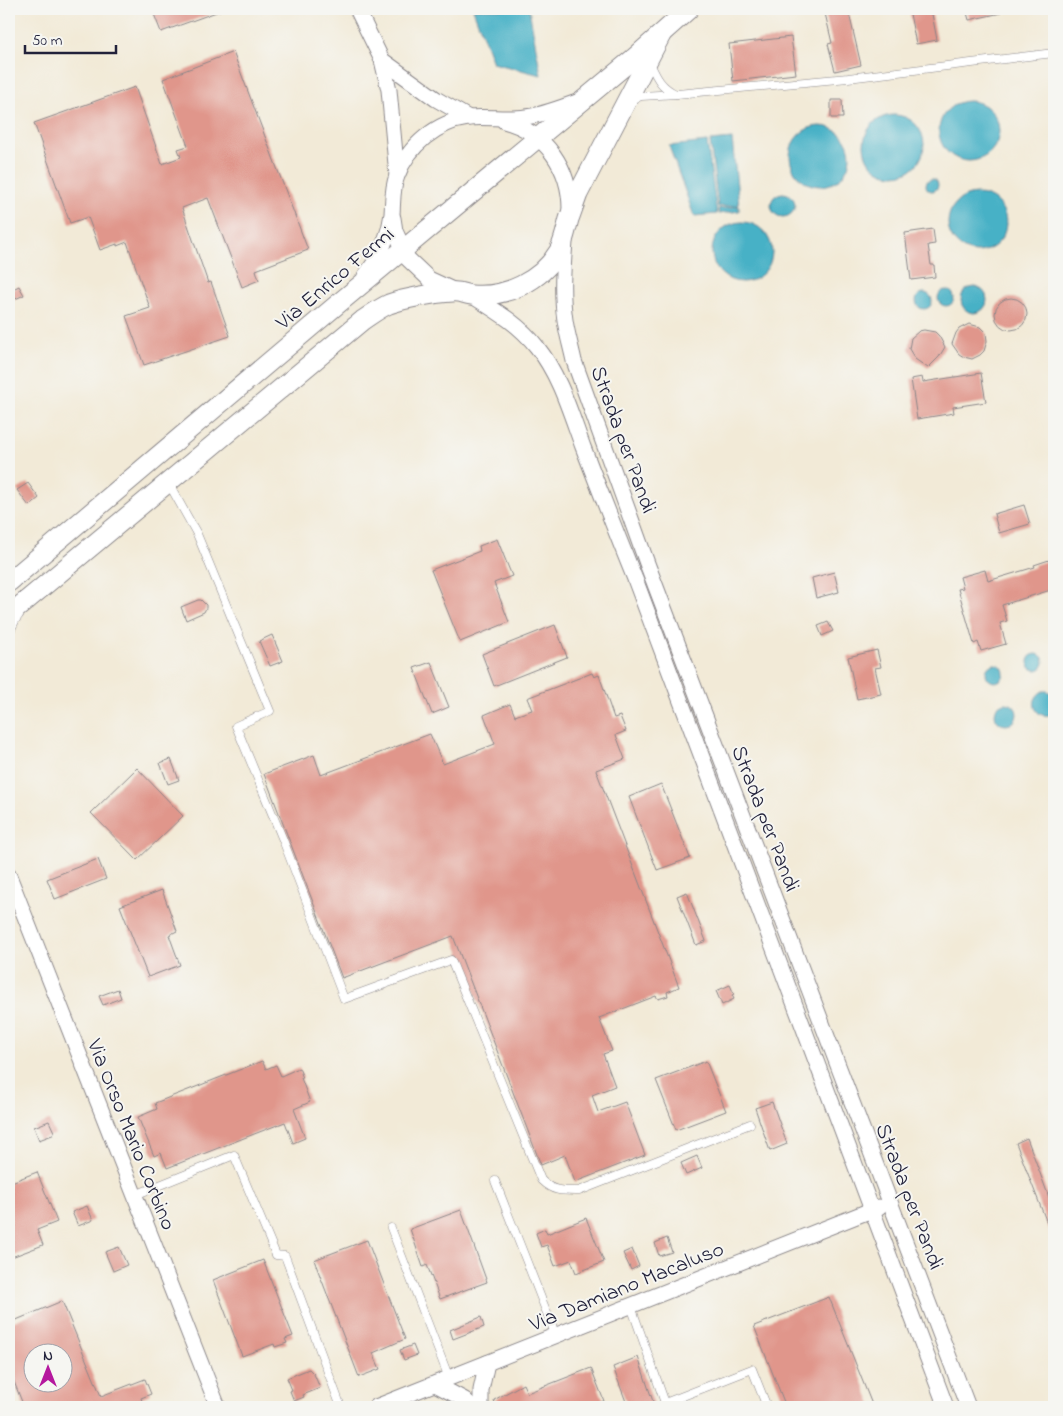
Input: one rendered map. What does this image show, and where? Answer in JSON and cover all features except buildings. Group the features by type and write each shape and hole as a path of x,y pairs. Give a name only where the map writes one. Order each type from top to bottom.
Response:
{"street":[{"path":"357,9 382,60 388,90 397,176"},
{"path":"9,615 370,315 389,304 408,299 463,293 495,294 516,288 530,281 552,261 559,250 578,194 624,106 641,59 661,35 690,9"},
{"name":"Via Enrico Fermi","path":"9,582 538,137 586,98 641,59"},
{"path":"382,60 436,99 469,118"},
{"path":"355,290 382,250 389,229 392,214 392,194 397,176 406,158 419,142 452,122 469,118 524,118 540,115 586,98"},
{"path":"493,118 516,124 538,137"},
{"name":"Strada per Pandi","path":"538,137 559,163 567,180 570,199 563,268 564,317 574,361 648,566 968,1407"},
{"path":"392,214 403,250"},
{"name":"Strada per Pandi","path":"403,250 408,259 429,279 463,293 509,318 536,345 557,379 612,525 642,597 946,1407"},
{"name":"Via Orso Mario Corbino","path":"9,876 218,1407"},
{"name":"Via Damiano Macaluso","path":"376,1407 891,1203"},
{"path":"481,1407 481,1390 486,1363"},
{"path":"442,1381 472,1407"}],"lane":[{"path":"624,106 634,98 642,96 848,78 1054,53"},
{"path":"641,59 663,86 678,94"},
{"path":"168,482 197,534 270,712 236,726 283,840 344,999 452,960 541,1180 549,1188 562,1191 579,1191 750,1124"},
{"path":"9,633 16,619 52,580"},
{"path":"135,1195 234,1155 276,1255 285,1256 341,1407"},
{"path":"495,1182 556,1336"},
{"path":"391,1228 442,1381"},
{"path":"632,1306 666,1405 752,1369 767,1407"}],"water":[{"path":"473,9 529,9 541,75 493,63"},
{"path":"969,101 986,106 994,114 999,131 994,148 986,156 969,161 952,156 944,148 939,131 944,114 952,106"},
{"path":"894,115 911,120 919,128 924,145 919,162 911,170 894,175 877,170 869,162 864,145 869,128 877,120"},
{"path":"814,126 826,126 842,134 848,144 850,156 848,168 842,178 826,186 814,186 798,178 790,162 790,150 798,134"},
{"path":"732,139 739,205 718,207 710,141"},
{"path":"707,142 717,214 694,216 669,146"},
{"path":"934,179 937,180 937,190 930,191 927,190 926,183 927,180"},
{"path":"783,193 792,196 795,205 792,214 783,217 774,214 771,205 774,196"},
{"path":"971,194 983,194 998,202 1006,217 1006,229 998,244 983,252 971,252 956,244 948,229 948,217 956,202"},
{"path":"739,206 739,211 719,214 718,209"},
{"path":"736,222 748,222 759,227 767,235 772,246 770,264 759,277 748,282 736,282 725,277 717,269 712,258 712,246 717,235 725,227"},
{"path":"974,287 983,291 987,300 983,309 974,313 965,309 961,300 965,291"},
{"path":"946,290 954,298 946,306 938,298"},
{"path":"924,293 932,301 924,309 916,301"},
{"path":"1036,654 1042,656 1044,662 1042,668 1036,670 1030,668 1028,662 1030,656"},
{"path":"991,664 999,664 1004,669 1002,680 991,682 986,677 986,669"},
{"path":"1043,691 1054,694 1054,713 1043,715 1036,709 1035,700"},
{"path":"1006,703 1014,706 1017,714 1014,722 1006,725 998,722 995,714 998,706"}]}
